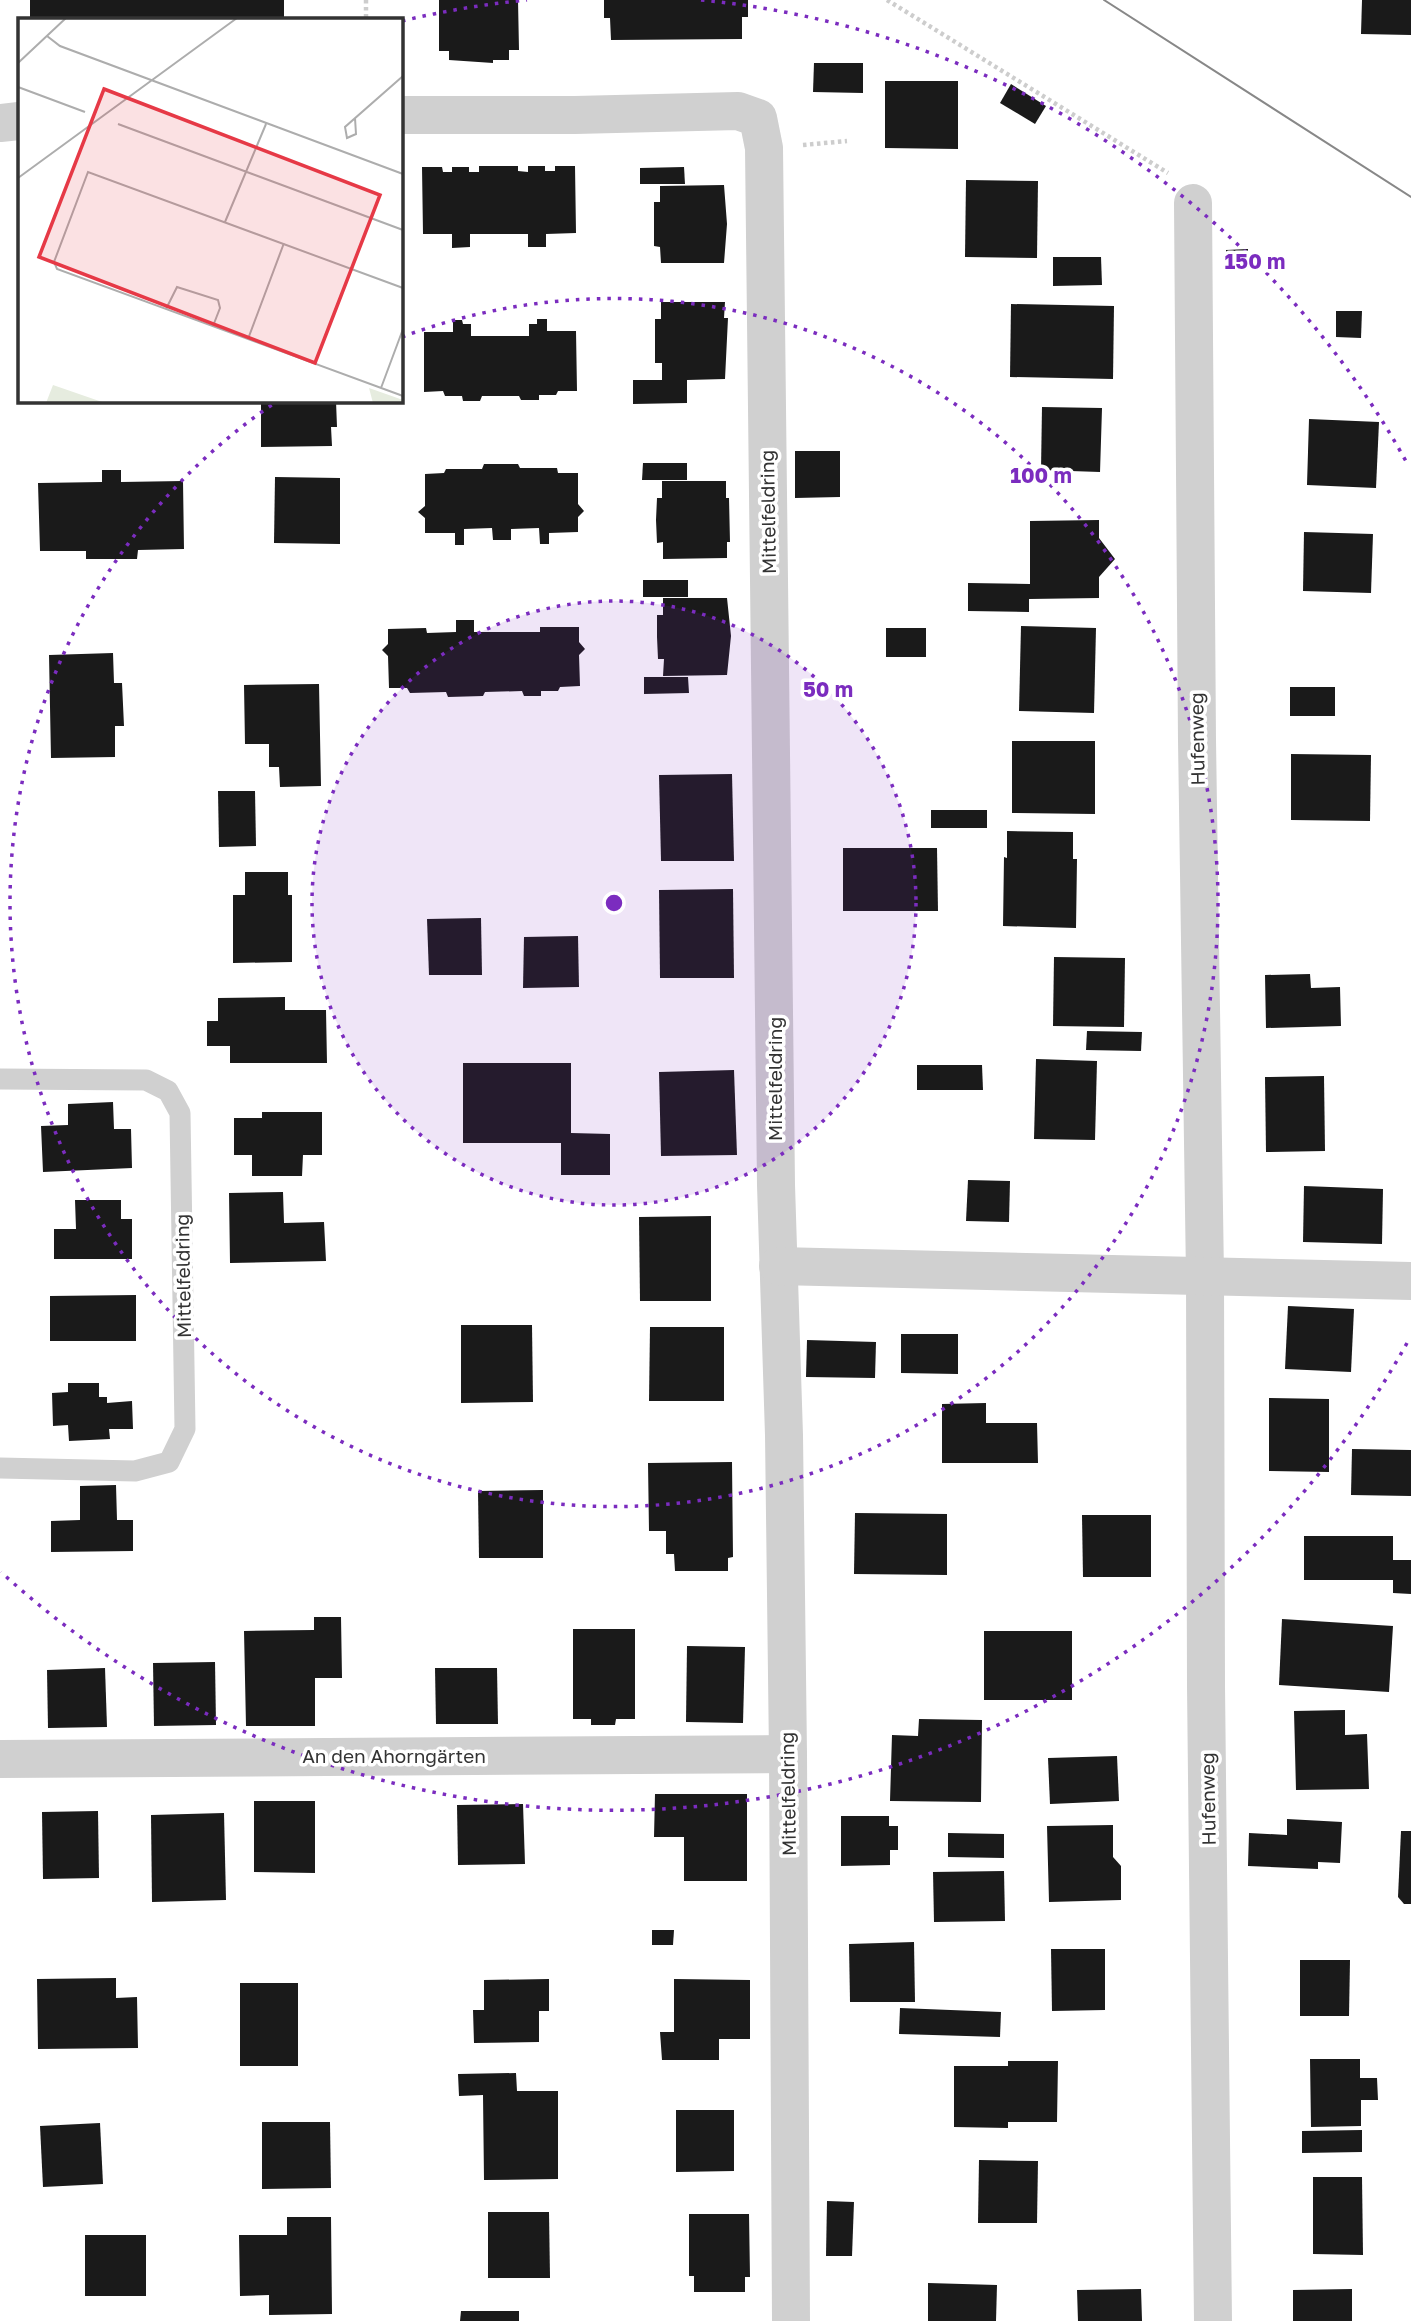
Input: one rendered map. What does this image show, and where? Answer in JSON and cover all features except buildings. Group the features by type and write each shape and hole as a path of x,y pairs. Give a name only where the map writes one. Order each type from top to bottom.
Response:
{"street":[{"name":"Mittelfeldring","path":"402,115 738,111 758,118 764,148 778,1266 784,1435 792,2321"},
{"path":"0,123 18,121"},
{"name":"Hufenweg","path":"1193,203 1213,2321"},
{"path":"778,1266 1411,1281"},
{"name":"An den Ahorngärten","path":"0,1759 788,1754"}],"lane":[{"name":"Mittelfeldring","path":"0,1079 146,1080 168,1091 180,1113 185,1429 169,1462 135,1471 0,1468"}],"path":[{"path":"366,0 366,18"},
{"path":"887,0 1169,173 1193,203"}],"tram line":[{"path":"1104,0 1411,197"}]}
